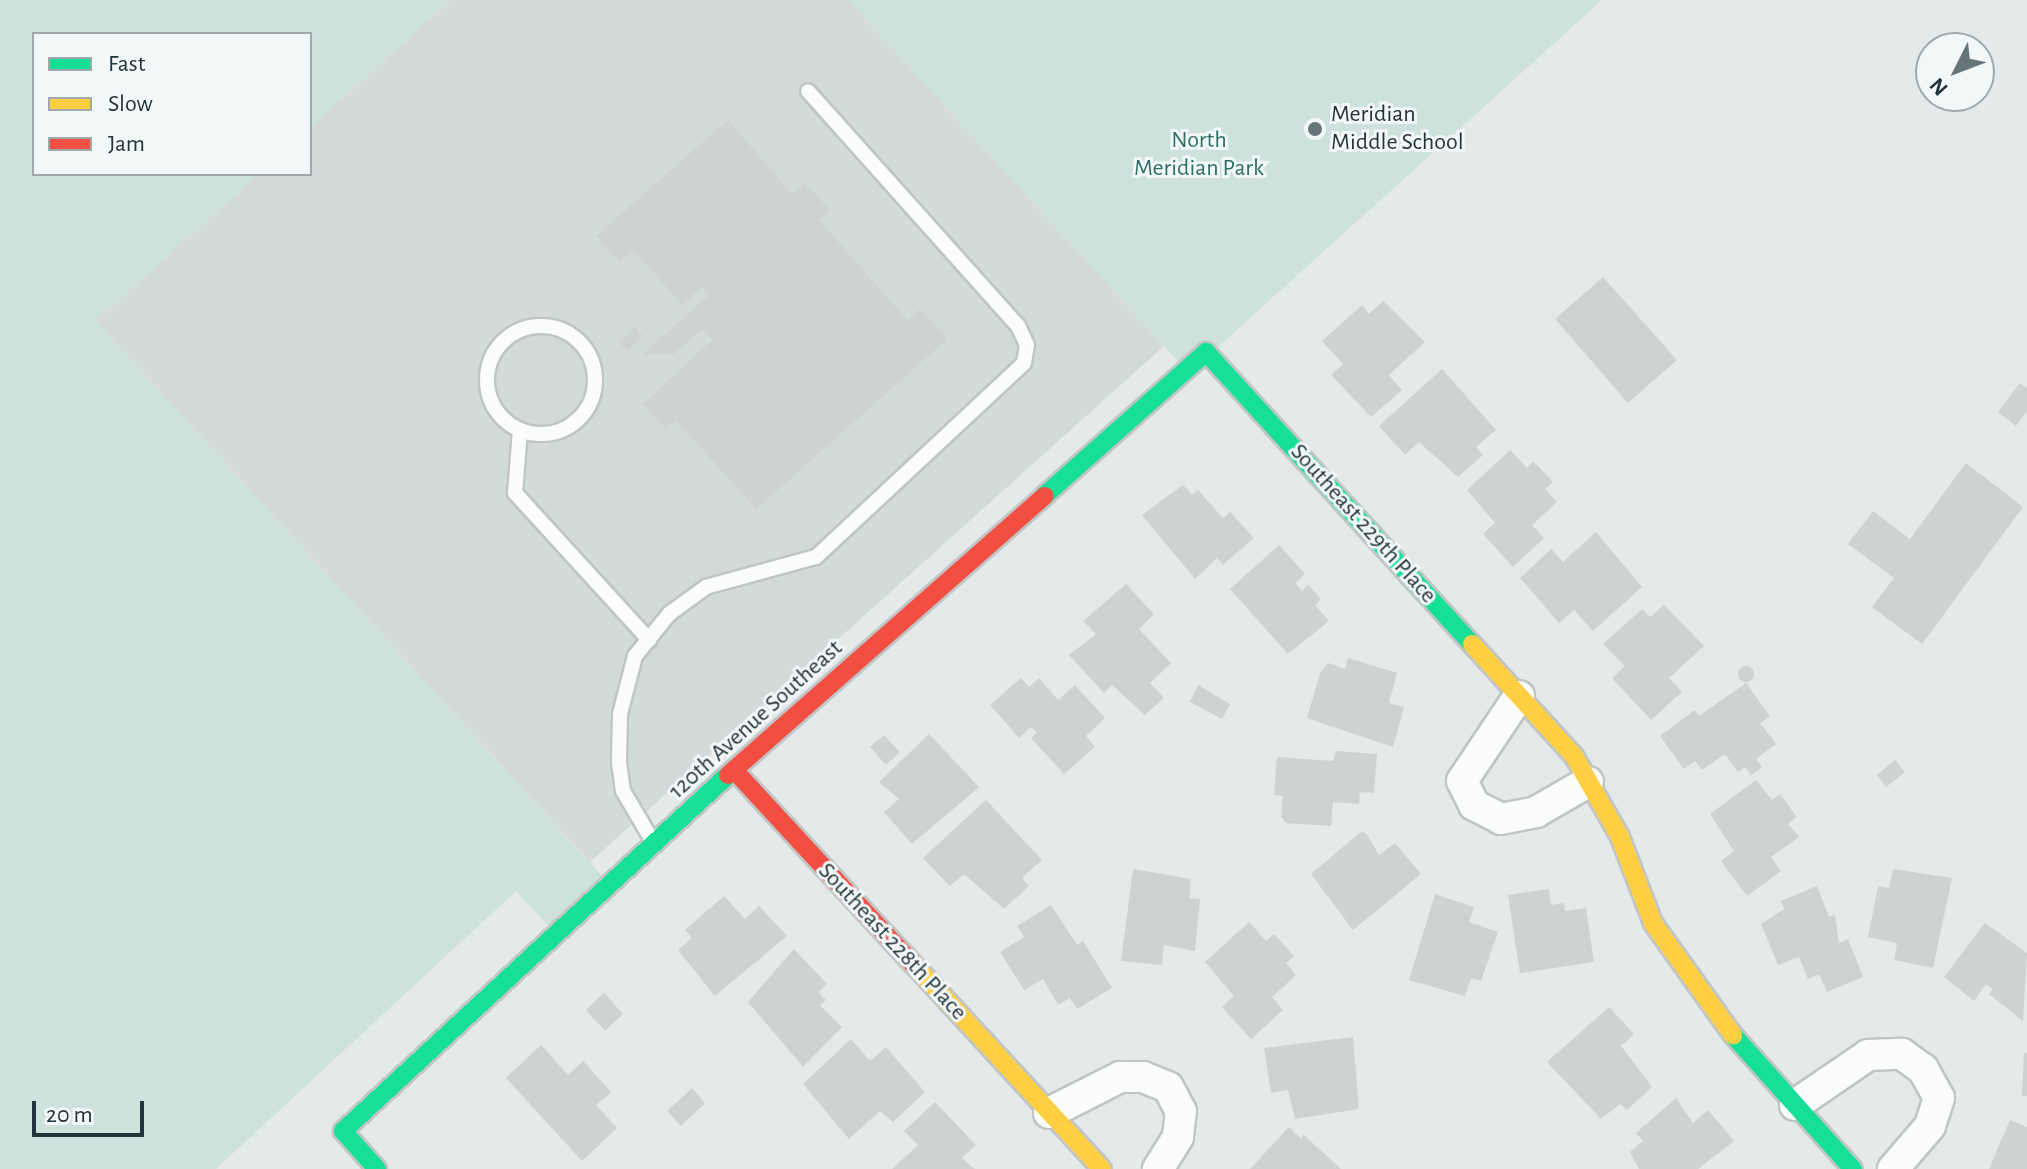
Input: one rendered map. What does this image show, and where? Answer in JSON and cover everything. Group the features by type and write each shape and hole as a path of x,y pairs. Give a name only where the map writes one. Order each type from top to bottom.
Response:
{"street":[{"name":"Southeast 229th Place","path":"1206,352 1574,756 1620,837 1653,923 1717,1017 1853,1169"},
{"name":"120th Avenue Southeast","path":"377,1169 343,1131 734,770 1206,352"},
{"path":"1519,696 1462,781 1474,805 1501,819 1536,812 1588,782"},
{"name":"Southeast 228th Place","path":"734,770 1102,1169"},
{"path":"1795,1105 1868,1055 1902,1054 1923,1069 1939,1098 1930,1126 1893,1169"},
{"path":"1049,1113 1120,1077 1143,1077 1168,1087 1181,1111 1178,1137 1158,1169"}],"lane":[{"path":"655,844 623,791 619,762 626,680 649,640 669,614 706,587 816,557 1024,363 1027,345 1018,326 808,91"},
{"path":"522,329 558,329 587,351 595,384 591,400 582,415 562,429 536,434 520,430 493,405 488,369 494,352 522,329"},
{"path":"520,430 515,493 649,640"}],"shaded area":[{"path":"451,0 848,0 1164,346 590,862 96,321 257,176 312,176 312,126"}],"green space":[{"path":"0,0 451,0 312,126 312,32 32,32 32,176 257,176 96,321 615,890 561,939 516,891 216,1169 0,1169"},
{"name":"North Meridian Park","path":"848,0 1602,0 1189,373"}],"building":[{"path":"728,120 792,194 805,183 830,210 819,220 907,320 920,309 947,339 756,509 676,420 666,429 643,404 712,340 702,329 674,354 643,354 709,295 702,287 682,305 634,250 620,262 596,236"},
{"path":"1603,277 1677,360 1628,403 1555,319"},
{"path":"1383,301 1425,342 1389,375 1402,390 1371,417 1331,375 1343,364 1322,341 1362,305 1369,314"},
{"path":"635,327 643,336 627,351 619,342"},
{"path":"1442,369 1496,430 1476,447 1483,455 1458,477 1419,442 1405,455 1379,426"},
{"path":"2020,383 2027,388 2027,411 2016,426 1998,412"},
{"path":"1510,450 1527,468 1533,461 1553,482 1545,489 1557,502 1532,525 1544,538 1513,567 1483,534 1495,523 1467,490"},
{"path":"1966,463 2023,507 1922,644 1872,607 1894,578 1848,544 1873,511 1910,539"},
{"path":"1183,485 1192,495 1198,490 1223,518 1230,512 1254,538 1223,565 1217,558 1195,579 1142,515"},
{"path":"1596,532 1642,587 1593,631 1574,610 1559,623 1520,578 1551,549 1563,562"},
{"path":"1279,545 1305,574 1295,583 1302,591 1308,585 1321,599 1315,605 1329,621 1288,654 1230,589"},
{"path":"1126,584 1154,614 1139,629 1171,663 1150,683 1164,698 1145,715 1112,685 1104,693 1069,655 1096,634 1083,621"},
{"path":"1664,605 1704,646 1669,678 1682,692 1651,720 1612,678 1625,666 1603,644 1642,609 1650,617"},
{"path":"1348,658 1397,673 1389,703 1404,707 1393,747 1307,718 1320,673 1328,663 1345,669"},
{"path":"1743,666 1749,666 1754,674 1752,680 1743,682 1738,677 1738,671"},
{"path":"1021,678 1029,687 1039,678 1058,700 1075,685 1105,718 1086,736 1095,747 1064,774 1031,738 1037,733 1031,727 1019,738 990,705"},
{"path":"1746,683 1770,716 1760,723 1776,744 1756,759 1762,767 1751,775 1745,767 1738,772 1725,754 1702,770 1695,761 1684,769 1660,736 1695,710 1699,716"},
{"path":"1198,685 1230,704 1222,719 1190,702"},
{"path":"929,734 979,787 912,844 884,812 899,799 879,782"},
{"path":"884,735 900,752 886,765 870,747"},
{"path":"1336,751 1377,754 1374,793 1360,792 1359,804 1333,802 1331,826 1286,823 1281,817 1283,796 1274,795 1277,757 1333,761"},
{"path":"1895,760 1905,772 1886,787 1877,775"},
{"path":"1756,780 1772,800 1780,794 1797,817 1788,824 1799,837 1771,857 1781,871 1747,896 1721,861 1734,851 1710,814"},
{"path":"986,800 1042,860 1022,878 1029,886 1004,909 964,874 950,886 923,858"},
{"path":"1361,832 1366,833 1379,855 1395,843 1421,874 1353,930 1311,874"},
{"path":"1133,869 1191,879 1189,898 1200,899 1195,951 1164,945 1162,965 1121,961"},
{"path":"1893,869 1952,878 1933,968 1894,960 1897,943 1868,937 1878,886 1889,888"},
{"path":"1817,886 1829,917 1835,915 1839,943 1848,939 1863,977 1827,992 1819,974 1808,979 1799,957 1778,965 1761,924 1784,909 1781,901"},
{"path":"1549,889 1551,905 1564,903 1565,911 1586,908 1594,962 1520,973 1508,895"},
{"path":"1435,894 1474,907 1469,922 1498,932 1481,981 1471,978 1465,996 1409,980"},
{"path":"724,896 745,919 759,906 787,936 715,996 678,950 692,938 685,930"},
{"path":"1051,905 1077,945 1083,941 1112,988 1077,1009 1070,998 1058,1005 1043,979 1024,990 1000,952 1024,937 1017,926"},
{"path":"1249,922 1266,941 1274,934 1294,956 1286,963 1296,975 1272,997 1283,1010 1251,1039 1222,1007 1234,996 1205,962"},
{"path":"1985,923 2027,953 2023,1021 1989,994 1993,989 1986,984 1974,1001 1944,977"},
{"path":"794,949 827,984 818,992 826,1000 820,1005 842,1027 803,1067 748,1002"},
{"path":"604,993 623,1014 605,1031 586,1010"},
{"path":"1609,1007 1634,1034 1621,1046 1652,1087 1627,1110 1620,1104 1601,1119 1547,1062"},
{"path":"1353,1037 1359,1109 1295,1119 1288,1090 1271,1093 1264,1048"},
{"path":"851,1039 870,1061 886,1047 925,1092 893,1122 880,1111 849,1139 803,1084"},
{"path":"541,1045 568,1075 583,1061 611,1092 596,1105 617,1128 582,1161 506,1078"},
{"path":"2024,1053 2027,1053 2027,1096 2022,1096"},
{"path":"692,1088 705,1103 681,1126 667,1111"},
{"path":"1676,1098 1693,1123 1708,1110 1734,1141 1698,1169 1639,1169 1630,1152 1643,1141 1636,1133"},
{"path":"935,1102 976,1145 962,1158 975,1169 892,1169 918,1145 904,1131"},
{"path":"2010,1120 2027,1127 2027,1169 1989,1169"},
{"path":"1289,1127 1301,1139 1304,1135 1341,1169 1250,1169"}],"traffic: fast":[{"path":"1044,496 1206,352 1472,644"},
{"path":"377,1169 343,1131 728,775"},
{"path":"1733,1035 1853,1169"}],"traffic: slow":[{"path":"1472,644 1574,756 1620,837 1653,923 1733,1035"},
{"path":"917,968 1102,1169"}],"traffic: jam":[{"path":"728,775 1044,496"},
{"path":"734,770 917,968"}],"place":[{"name":"Meridian Middle School","path":"1315,129"}]}
